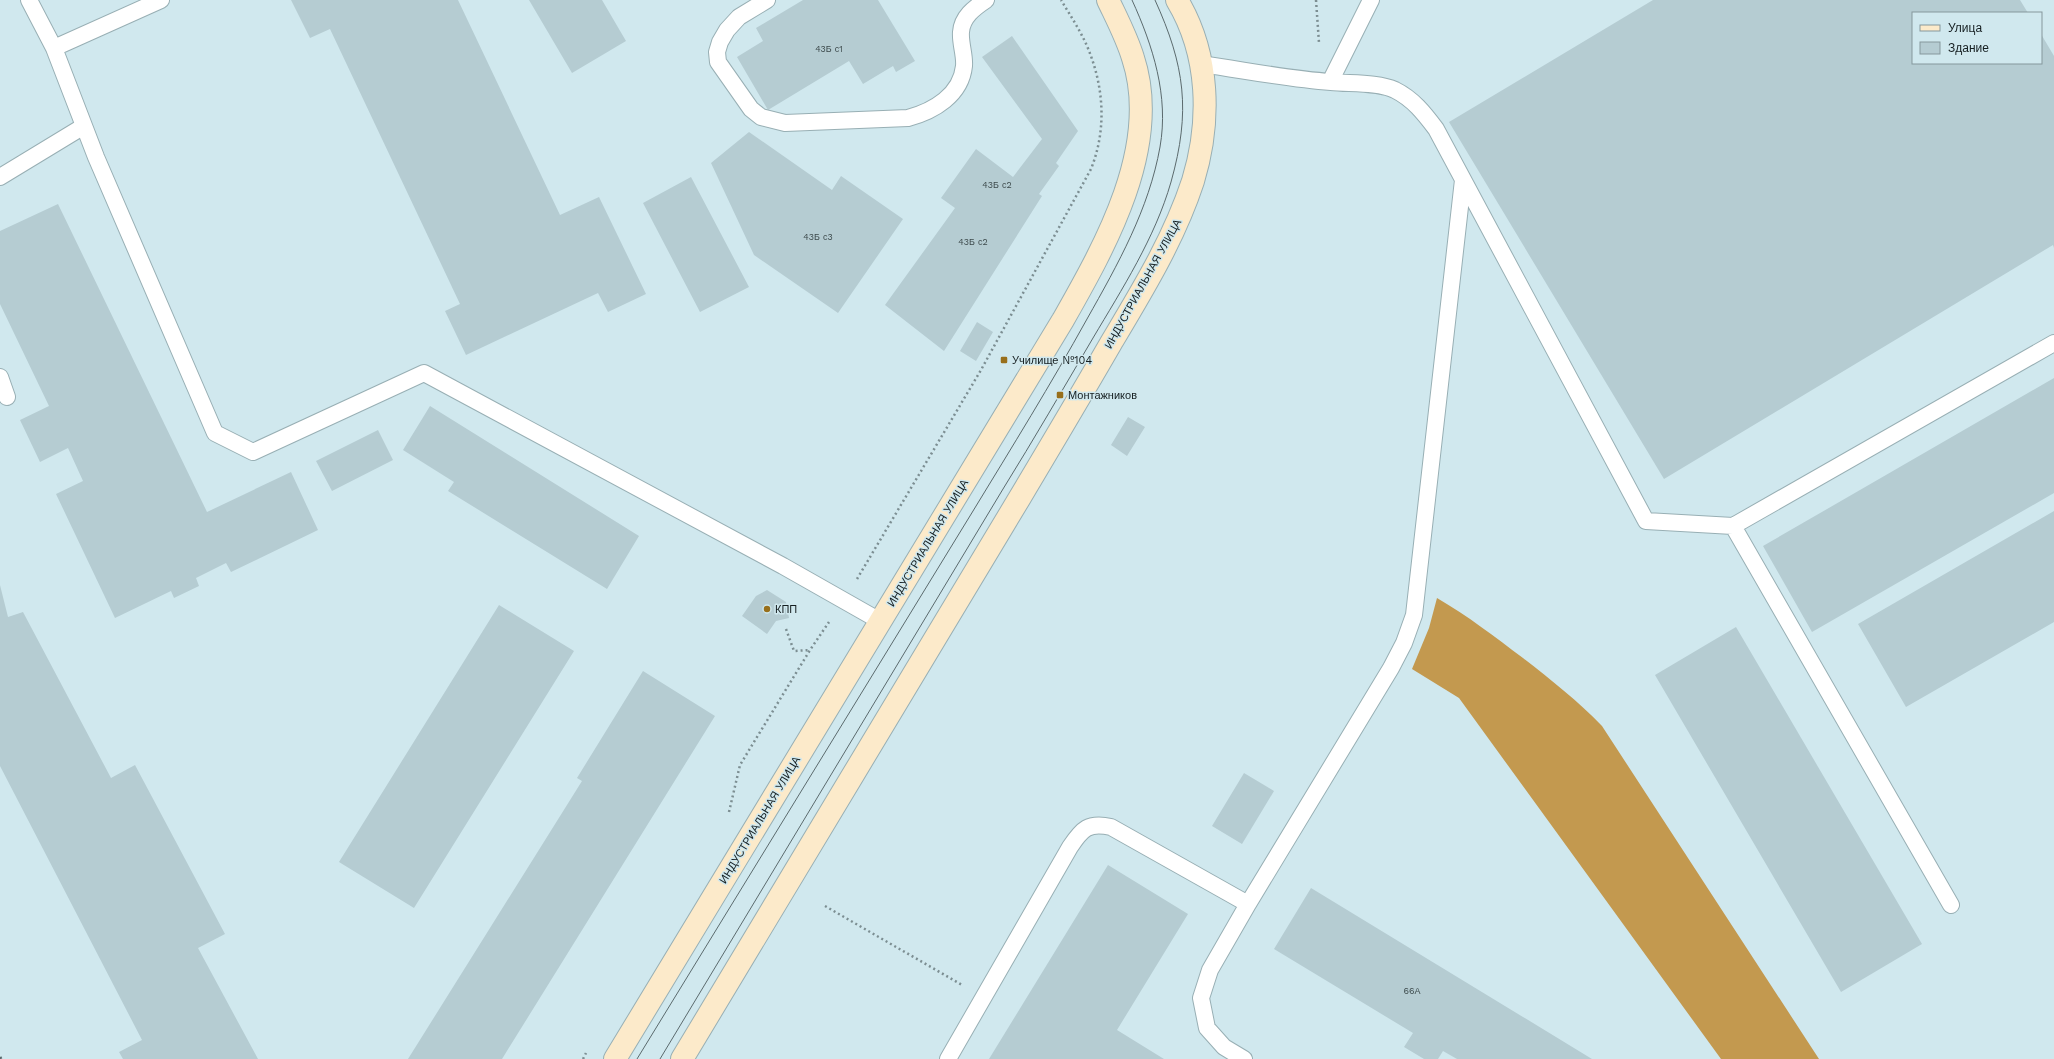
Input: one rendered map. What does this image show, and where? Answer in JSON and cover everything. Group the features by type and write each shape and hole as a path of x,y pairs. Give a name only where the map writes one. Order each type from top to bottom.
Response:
{"main road":[{"name":"ИНДУСТРИАЛЬНАЯ УЛИЦА","path":"615,1059 1063,320 1090,272 1112,227 1126,192 1136,150 1141,118 1140,89 1134,59 1108,0"},
{"name":"ИНДУСТРИАЛЬНАЯ УЛИЦА","path":"682,1059 1037,469 1161,256 1179,218 1193,179 1201,146 1206,115 1205,87 1193,34 1177,0"}],"lane":[{"path":"30,0 54,48 84,126 215,433 253,452 424,372 783,566 843,602 880,621"},
{"path":"54,48 162,0"},
{"path":"766,0 740,17 727,30 718,47 718,62 751,109 762,117 785,123 908,118 920,115 943,102 961,81 964,65 960,32 966,17 972,9 986,0"},
{"path":"1330,82 1371,0"},
{"path":"1200,64 1330,82 1366,84 1393,89 1409,97 1422,110 1436,129 1646,521 1733,526 2054,342"},
{"path":"0,177 84,126"},
{"path":"1244,1059 1224,1047 1207,1028 1201,998 1210,970 1248,904 1392,668 1404,643 1414,615 1463,180"},
{"path":"0,376 7,397"},
{"path":"1733,526 1952,905"},
{"path":"948,1059 1070,847 1082,830 1097,824 1111,827 1248,904"}],"path":[{"path":"727,818 740,765 810,650 843,602 981,370 1091,169 1098,151 1103,126 1096,73 1087,46 1061,0"},
{"path":"1316,0 1320,48"},
{"path":"786,629 794,651 810,650"},
{"path":"825,906 983,997"},
{"path":"583,1059 587,1052"}],"shaded area":[{"path":"1437,598 1470,619 1554,682 1602,726 1819,1059 1721,1059 1459,698 1412,669 1429,628"}],"building":[{"path":"291,0 458,0 560,215 599,197 646,294 608,312 598,293 466,355 445,311 460,304 330,29 310,38"},
{"path":"529,0 602,0 626,41 572,73"},
{"path":"803,0 878,0 915,61 896,72 893,66 863,84 849,61 768,110 737,57 763,41 756,28"},
{"path":"1653,0 2020,0 2027,12 1912,12 1912,64 2042,64 2042,36 2054,56 2054,248 2053,245 1664,479 1449,122"},
{"path":"1012,36 1078,131 1056,163 1059,166 1039,194 1042,196 944,351 885,305 955,208 941,198 976,149 1013,177 1042,139 982,57"},
{"path":"749,132 832,190 841,176 903,219 838,313 754,255 711,163"},
{"path":"691,177 749,287 700,312 643,203"},
{"path":"58,204 207,512 291,472 318,530 231,572 226,563 196,578 199,586 174,598 171,591 115,618 56,494 83,481 68,448 40,462 20,420 49,406 0,304 0,231"},
{"path":"977,322 993,332 976,361 960,351"},
{"path":"2054,378 2054,493 1812,632 1763,546"},
{"path":"430,406 639,536 607,589 448,491 454,482 403,450"},
{"path":"1128,417 1145,427 1127,456 1111,445"},
{"path":"378,430 393,460 332,491 316,461"},
{"path":"2054,511 2054,622 1906,707 1858,624"},
{"path":"0,585 8,617 23,612 111,778 135,765 225,934 198,948 258,1059 123,1059 119,1052 142,1040 0,766"},
{"name":"КПП","path":"767,590 786,602 789,618 776,621 767,634 742,616 756,596"},
{"path":"499,605 574,651 414,908 339,862"},
{"path":"1736,627 1922,944 1841,992 1655,675"},
{"path":"643,671 715,716 502,1059 408,1059 582,781 577,778"},
{"path":"1244,773 1274,791 1242,844 1212,826"},
{"path":"1108,865 1188,914 1117,1030 1164,1059 989,1059"},
{"path":"1311,888 1592,1059 1457,1059 1443,1051 1438,1059 1424,1059 1404,1047 1413,1033 1274,949"}],"tram line":[{"path":"637,1059 1031,415 1099,298 1131,236 1155,170 1162,128 1161,90 1157,72 1140,17 1132,0"},
{"path":"660,1059 1037,433 1126,282 1147,243 1171,182 1177,157 1183,111 1179,68 1173,46 1155,0"}],"place":[{"name":"Училище №104","path":"1004,360"},
{"name":"Монтажников","path":"1060,395"},
{"name":"КПП","path":"767,609"}]}
